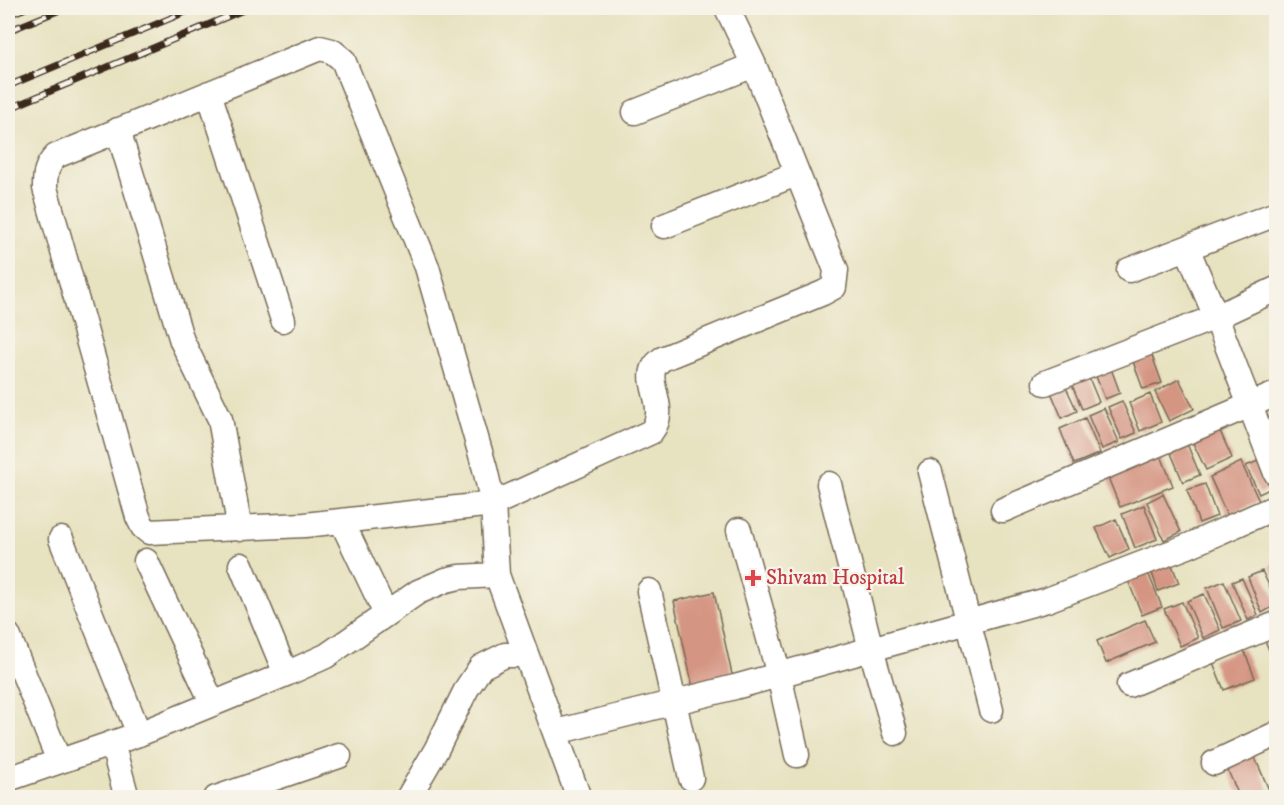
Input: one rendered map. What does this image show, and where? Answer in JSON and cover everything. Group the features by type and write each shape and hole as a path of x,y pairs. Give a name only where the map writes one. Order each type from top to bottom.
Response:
{"street":[{"path":"579,798 497,574 493,504 476,436 427,267 342,60 332,51 320,48 56,156 48,164 45,174 45,188 138,517 143,527 149,532 240,530 342,522 493,504 651,432 657,424 659,412 653,374 655,366 662,359 813,298 834,287 836,270 754,64 727,8"},
{"path":"635,112 754,64"},
{"path":"209,93 283,320"},
{"path":"118,130 182,341 220,419 240,530"},
{"path":"664,226 796,174"},
{"path":"1129,270 1276,214"},
{"path":"1187,248 1276,473"},
{"path":"1045,383 1216,317 1276,289"},
{"path":"1003,510 1276,394"},
{"path":"930,472 991,710"},
{"path":"829,484 871,649 896,733"},
{"path":"556,732 779,675 1047,600 1188,546 1276,507"},
{"path":"342,522 386,614"},
{"path":"739,530 779,675 797,755"},
{"path":"61,539 139,734"},
{"path":"146,561 213,704"},
{"path":"241,565 286,674"},
{"path":"8,779 139,734 326,656 418,592 446,580 497,574"},
{"path":"649,591 691,778"},
{"path":"1129,685 1276,624"},
{"path":"8,635 59,761"},
{"path":"408,798 436,750 467,688 481,667 505,655 526,655"},
{"path":"1214,763 1276,735"},
{"path":"112,743 127,798"},
{"path":"216,798 339,756"}],"building":[{"path":"1150,350 1162,383 1143,389 1131,356"},
{"path":"1109,363 1120,393 1105,399 1093,369"},
{"path":"1087,373 1099,402 1082,409 1070,380"},
{"path":"1179,379 1194,409 1169,421 1155,392"},
{"path":"1064,383 1077,411 1062,418 1050,390"},
{"path":"1150,394 1161,422 1140,431 1129,403"},
{"path":"1122,401 1136,433 1122,439 1108,407"},
{"path":"1104,408 1119,442 1102,449 1088,415"},
{"path":"1085,418 1100,453 1074,464 1060,429"},
{"path":"1220,431 1232,458 1206,470 1193,443"},
{"path":"1185,439 1200,475 1183,482 1168,446"},
{"path":"1160,453 1173,486 1120,507 1107,475"},
{"path":"1263,459 1276,486 1259,494 1246,466"},
{"path":"1241,462 1259,501 1227,515 1210,477"},
{"path":"1205,484 1217,516 1199,523 1187,490"},
{"path":"1163,494 1181,532 1164,540 1147,502"},
{"path":"1144,505 1157,539 1135,548 1122,514"},
{"path":"1116,519 1129,549 1110,558 1096,528"},
{"path":"1170,560 1179,583 1158,591 1150,567"},
{"path":"1276,563 1276,581 1270,565"},
{"path":"1147,570 1162,607 1142,615 1127,578"},
{"path":"1262,571 1276,600 1276,605 1262,613 1248,577"},
{"path":"1242,578 1258,615 1248,620 1232,582"},
{"path":"1224,581 1241,621 1223,628 1207,588"},
{"path":"714,592 733,679 693,688 674,601"},
{"path":"1204,594 1220,630 1203,638 1187,601"},
{"path":"1182,602 1198,638 1180,646 1164,609"},
{"path":"1145,620 1155,642 1106,663 1097,641"},
{"path":"1276,628 1276,666 1262,634"},
{"path":"1243,648 1255,678 1224,690 1212,660"},
{"path":"1253,753 1269,790 1252,798 1240,798 1225,764"}],"railway":[{"path":"8,15 26,8"},
{"path":"8,31 65,8"},
{"path":"8,86 195,8"},
{"path":"8,109 248,8"}],"place":[{"name":"Shivam Hospital","path":"753,578"}]}
